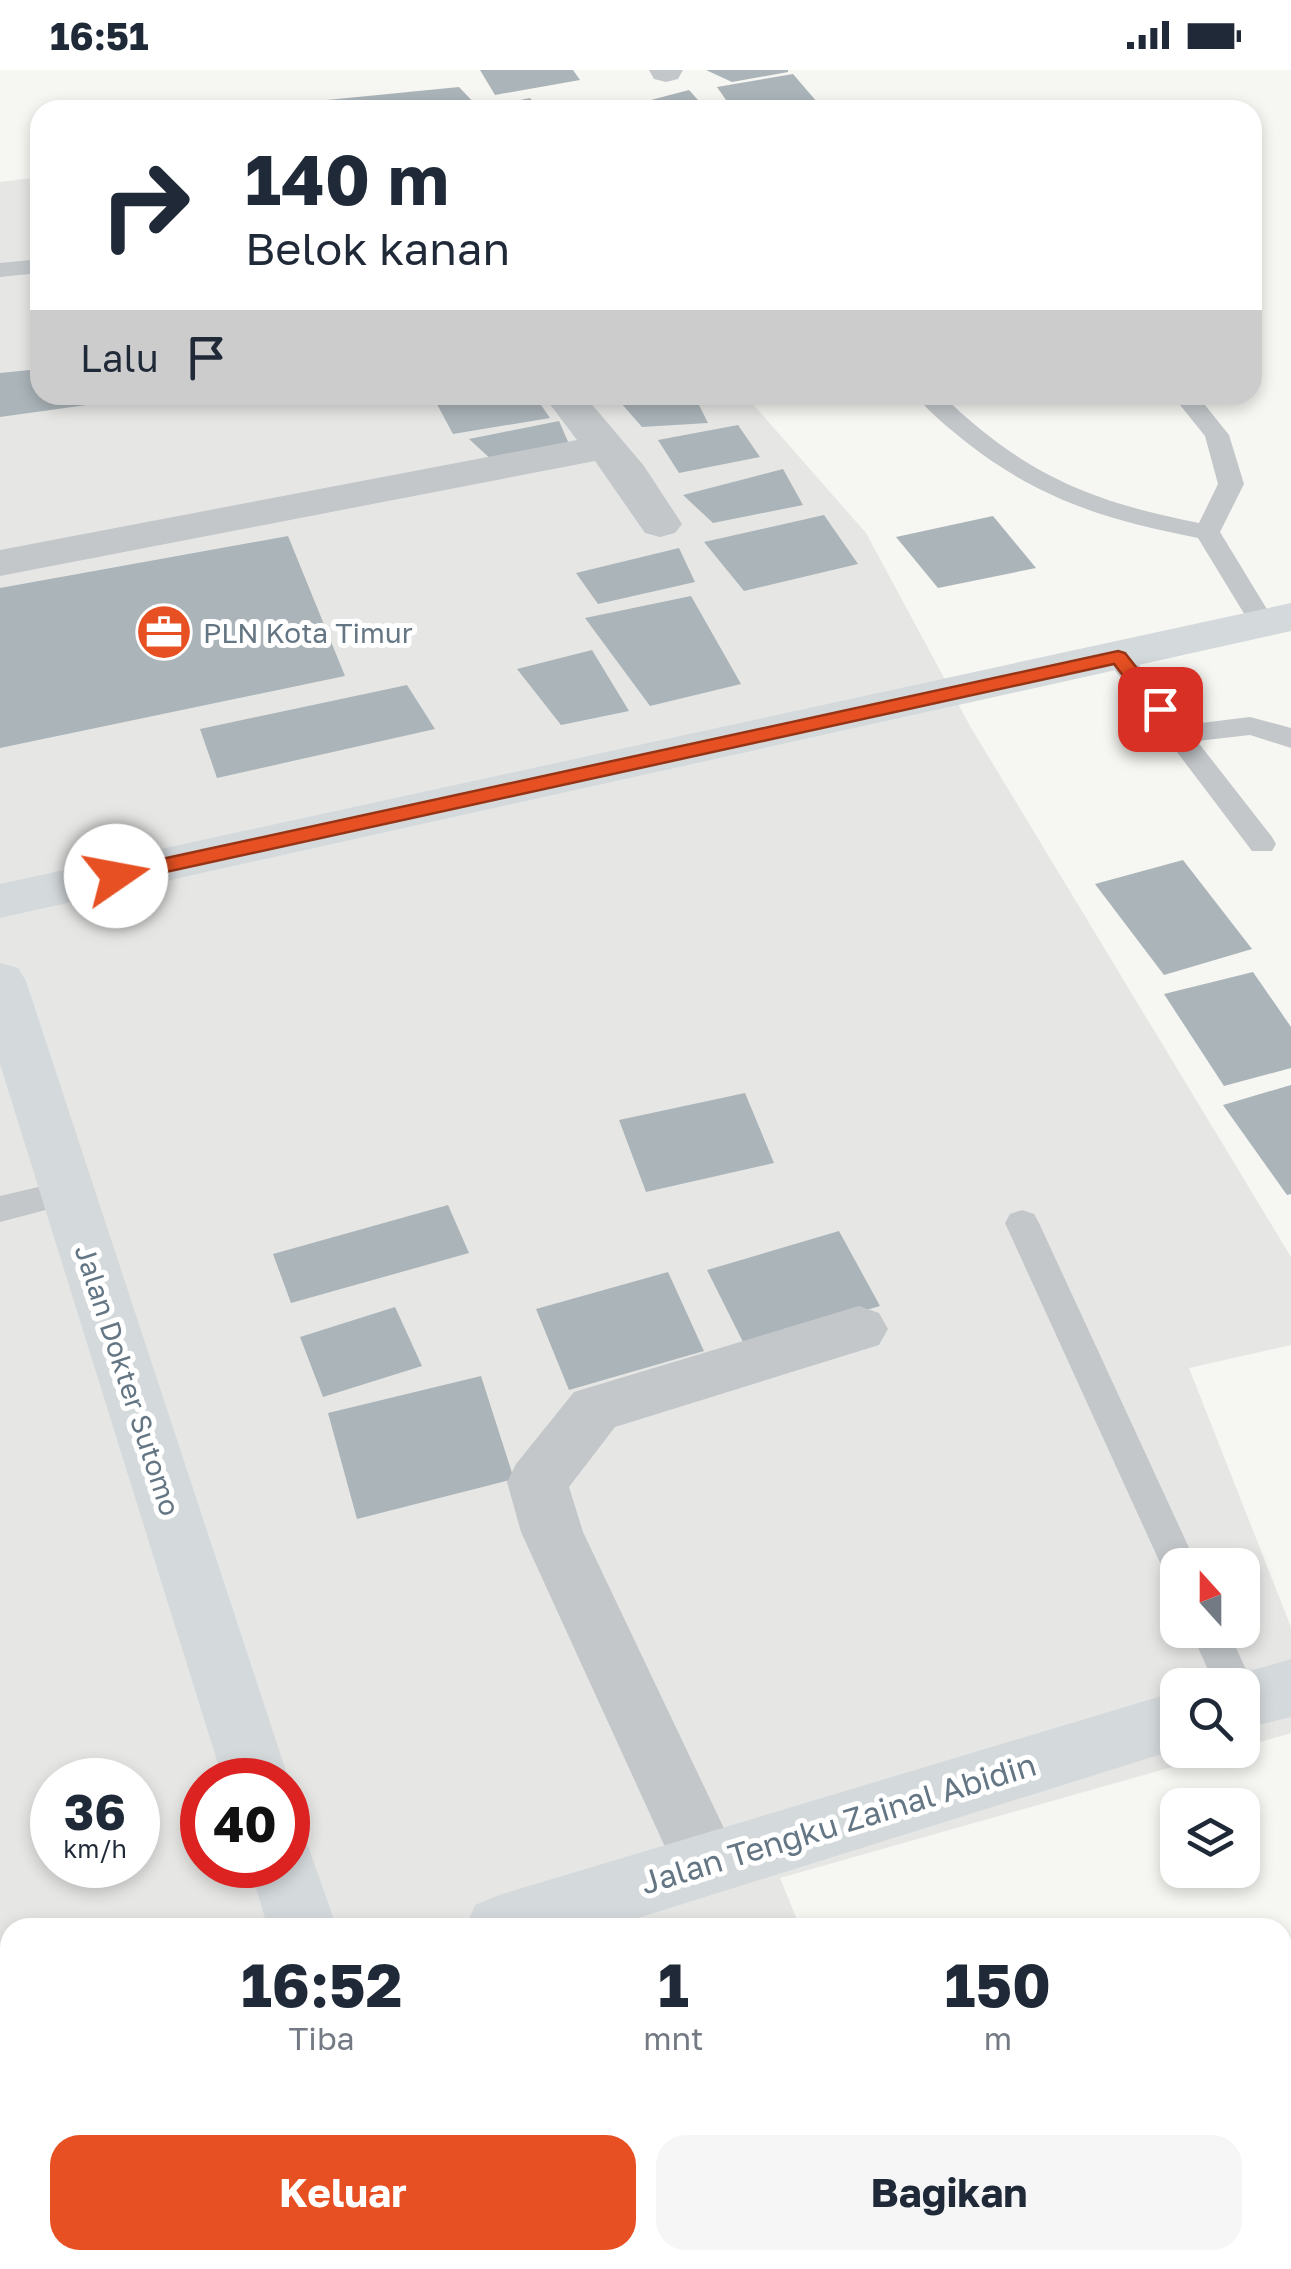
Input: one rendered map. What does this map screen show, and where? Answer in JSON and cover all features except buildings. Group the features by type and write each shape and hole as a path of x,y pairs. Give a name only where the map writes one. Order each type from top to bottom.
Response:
{"street":[{"path":"571,405 629,475 660,524"},
{"path":"0,563 605,448"},
{"path":"0,902 1277,620"},
{"name":"Jalan Dokter Sutomo","path":"0,981 249,1758"},
{"path":"706,1862 552,1532 537,1482 595,1409 860,1329"},
{"path":"1260,1696 1291,1688"},
{"name":"Jalan Tengku Zainal Abidin","path":"531,1918 1160,1725"},
{"path":"290,1888 300,1918"}],"lane":[{"path":"0,270 30,267"},
{"path":"939,405 987,447 1038,480 1108,510 1206,532 1277,620"},
{"path":"1192,405 1216,435 1231,484 1206,532"},
{"path":"1118,657 1262,844"},
{"path":"1180,736 1243,723 1264,726 1291,739"},
{"path":"0,1210 68,1192"},
{"path":"1022,1223 1171,1548"}],"shaded area":[{"path":"30,178 30,405 754,405 866,533 970,726 1291,1257 1291,1345 1189,1368 1260,1548 1160,1548 1160,1648 1260,1648 1260,1548 1291,1627 1291,1733 1260,1742 1260,1668 1160,1668 1160,1768 1168,1768 780,1878 796,1918 0,1918 0,182"}],"place":[{"name":"PLN Kota Timur","path":"164,632"}],"route":[{"path":"116,876 1118,657 1160,709"}]}
